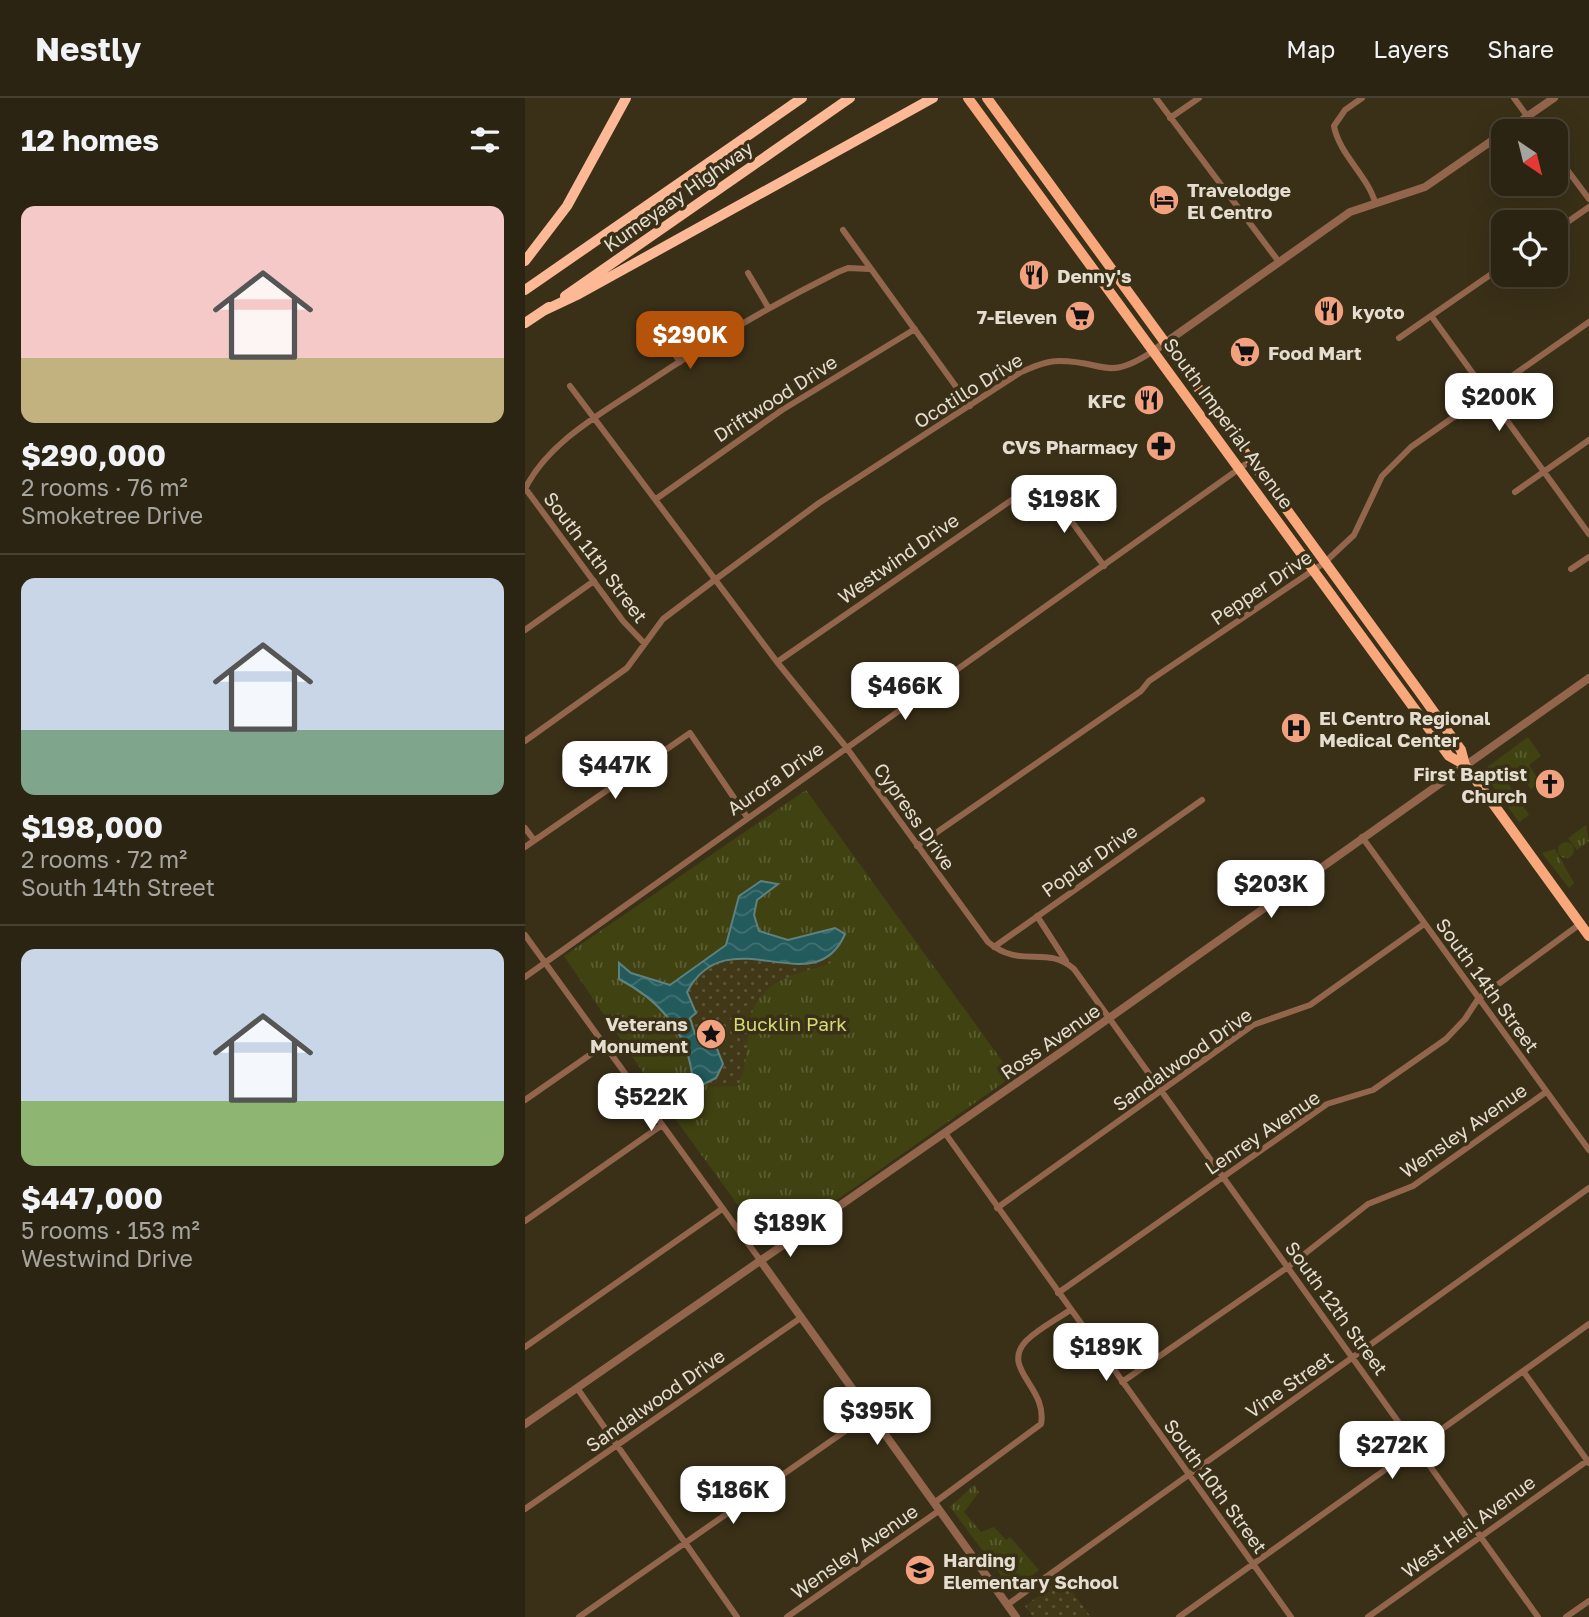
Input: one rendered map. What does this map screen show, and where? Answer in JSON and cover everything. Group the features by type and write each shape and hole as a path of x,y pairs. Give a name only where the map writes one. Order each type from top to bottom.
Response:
{"highway":[{"path":"525,261 567,206 626,98"},
{"name":"Kumeyaay Highway","path":"525,290 802,98"},
{"name":"Kumeyaay Highway","path":"525,323 850,98"},
{"path":"543,311 579,294 933,98"},
{"name":"South Imperial Avenue","path":"968,98 1155,350 1449,756 1465,765"},
{"name":"South Imperial Avenue","path":"988,98 1461,750 1465,765 1588,934"},
{"path":"1386,670 1397,661"}],"street":[{"path":"1156,98 1279,262"},
{"path":"1170,118 1199,98"},
{"path":"1362,98 1345,110 1334,126 1339,140 1370,185 1375,202"},
{"path":"1514,98 1527,117"},
{"name":"Ocotillo Drive","path":"1524,119 1554,98"},
{"name":"Ocotillo Drive","path":"525,741 627,668 663,619 716,579 819,503 1021,372 1057,361 1114,369 1137,362 1350,212 1425,187 1491,142"},
{"path":"1568,171 1589,199"},
{"path":"1568,222 1589,207"},
{"path":"843,230 869,270 970,406"},
{"path":"525,488 540,464 595,418 680,362 768,307 848,268 869,270"},
{"path":"748,273 768,307"},
{"path":"1399,338 1491,275"},
{"path":"1431,317 1589,534"},
{"name":"Pepper Drive","path":"917,846 1141,691 1149,681 1325,563 1354,535 1382,476 1411,447 1589,322"},
{"path":"656,325 680,362"},
{"name":"Driftwood Drive","path":"656,499 782,410 915,329"},
{"name":"Cypress Drive","path":"570,386 777,662 846,747 994,947"},
{"path":"1515,492 1589,440"},
{"name":"Aurora Drive","path":"525,977 1250,461"},
{"name":"Westwind Drive","path":"777,662 1023,490 1039,486 1053,496 1104,566"},
{"name":"South 11th Street","path":"525,488 623,621 644,643"},
{"path":"1571,569 1589,557"},
{"path":"525,630 594,581"},
{"name":"Ross Avenue","path":"525,1424 945,1133 1362,837 1588,681"},
{"path":"525,847 690,733 747,817"},
{"name":"Poplar Drive","path":"994,947 1202,800"},
{"path":"525,828 534,840"},
{"name":"South 14th Street","path":"1362,837 1589,1150"},
{"path":"1037,916 1067,963 1109,1018"},
{"name":"Sandalwood Drive","path":"997,1208 1253,1025 1310,1006 1424,924"},
{"name":"Lenrey Avenue","path":"1058,1293 1327,1104 1373,1090 1415,1061 1446,1039 1465,1019 1478,999 1580,924"},
{"path":"525,934 1016,1617"},
{"path":"994,947 1011,957 1056,958 1067,963"},
{"name":"South 12th Street","path":"1109,1018 1538,1617"},
{"path":"525,1100 604,1045"},
{"name":"Wensley Avenue","path":"1122,1382 1288,1267 1368,1204 1413,1186 1546,1092"},
{"path":"525,1221 662,1125"},
{"name":"South 10th Street","path":"945,1133 1291,1617"},
{"name":"Vine Street","path":"1007,1605 1589,1188"},
{"path":"525,1347 722,1209"},
{"name":"Wensley Avenue","path":"787,1617 937,1507 1041,1424 1044,1410 1041,1399 1018,1365 1019,1353 1026,1340 1070,1310"},
{"name":"Sandalwood Drive","path":"525,1509 802,1316"},
{"path":"1178,1617 1589,1324"},
{"path":"1523,1371 1588,1462"},
{"path":"577,1388 737,1617"},
{"path":"579,1617 871,1413"},
{"name":"West Heil Avenue","path":"1368,1617 1588,1462"},
{"path":"1566,1617 1589,1601"}],"green space":[{"path":"1528,737 1541,756 1529,765 1540,782 1531,789 1519,773 1507,782 1529,815 1519,822 1482,771"},
{"name":"Bucklin Park","path":"806,790 1013,1076 834,1202 767,1245 668,1109 564,956"},
{"path":"1586,825 1589,841 1577,850 1568,838"},
{"path":"1566,842 1572,844 1572,856 1566,858 1560,856 1558,850 1560,844"},
{"path":"1555,849 1574,883 1569,888 1542,853"},
{"path":"974,1485 979,1492 964,1512 981,1532 994,1527 1006,1540 1010,1537 1039,1570 1012,1590 950,1507"}],"sand":[{"path":"734,957 799,965 828,957 831,963 788,977 765,991 751,1015 745,1066 738,1086 707,1087 722,1068 717,1049 695,1034 687,992 707,970"},
{"path":"1062,1578 1091,1617 1033,1617 1025,1606"}],"water":[{"path":"761,881 778,884 757,900 754,915 759,931 788,940 835,928 845,934 831,954 813,963 792,964 747,959 725,961 704,970 687,992 696,1013 690,1018 695,1034 717,1049 723,1064 716,1078 698,1087 693,1084 686,1050 671,1021 648,998 619,979 619,963 631,973 670,985 726,945 739,896"}],"place":[{"name":"Travelodge El Centro","path":"1164,200"},
{"name":"Denny's","path":"1034,275"},
{"name":"kyoto","path":"1329,311"},
{"name":"7-Eleven","path":"1080,316"},
{"name":"Food Mart","path":"1245,352"},
{"name":"KFC","path":"1149,400"},
{"name":"CVS Pharmacy","path":"1161,446"},
{"name":"El Centro Regional Medical Center","path":"1296,728"},
{"name":"First Baptist Church","path":"1550,784"},
{"name":"Veterans Monument","path":"711,1034"},
{"name":"Harding Elementary School","path":"920,1570"}]}
